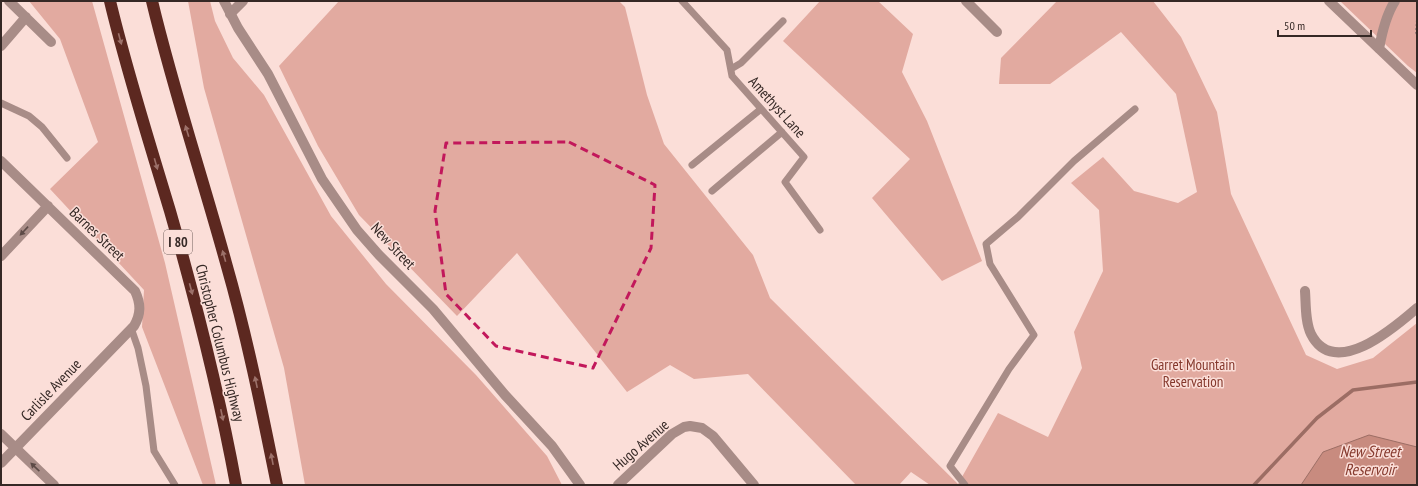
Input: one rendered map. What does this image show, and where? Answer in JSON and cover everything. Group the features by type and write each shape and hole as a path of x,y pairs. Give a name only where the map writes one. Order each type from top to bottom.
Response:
{"highway":[{"name":"Christopher Columbus Highway","path":"110,1 205,341 226,429 236,485"},
{"name":"Christopher Columbus Highway","path":"152,1 171,74 242,325 255,378 277,485"}],"street":[{"path":"10,1 51,42"},
{"name":"New Street","path":"224,1 230,14 268,74 322,179 357,230 379,255 433,309 505,395 552,446 580,485"},
{"path":"230,14 242,1"},
{"path":"966,1 997,32"},
{"path":"1330,1 1417,85"},
{"path":"1378,48 1383,28 1395,1"},
{"path":"1,46 26,17"},
{"name":"Barnes Street","path":"1,161 135,291 140,310 139,318 122,337"},
{"path":"1,256 48,206"},
{"path":"1305,291 1310,333 1323,348 1338,353 1368,345 1385,334 1417,308"},
{"name":"Carlisle Avenue","path":"1,463 122,337"},
{"name":"Hugo Avenue","path":"618,485 672,434 684,427 690,426 702,428 712,436 754,485"},
{"path":"1,434 54,485"}],"lane":[{"name":"Amethyst Lane","path":"682,1 727,50 732,76 804,157 785,182 820,230"},
{"path":"731,69 741,64 783,21"},
{"path":"1,102 29,116 42,127 67,158"},
{"path":"692,164 761,109"},
{"path":"965,485 950,466 1009,369 1034,335 990,264 986,244 1018,217 1074,161 1135,109"},
{"path":"712,191 782,132"},
{"path":"131,328 138,348 146,386 154,451 175,485"}],"path":[{"path":"1417,20 1417,36"}],"highlighted area":[{"path":"569,142 655,185 651,248 593,368 496,346 446,294 435,211 446,143"}],"green space":[{"path":"29,1 92,1 165,263 216,485 203,485 142,327 144,290 50,189 98,142 60,39"},
{"path":"188,1 210,1 215,21 233,58 264,95 331,216 386,284 476,375 547,456 562,485 305,485 284,368 204,88"},
{"name":"Garret Mountain Reservation","path":"339,1 619,1 625,7 647,95 664,144 753,255 770,298 958,484 998,413 1048,437 1082,368 1074,332 1103,271 1099,210 1071,183 1103,157 1134,191 1178,203 1197,192 1176,94 1121,32 1050,84 999,84 1001,58 1057,1 1153,1 1181,37 1217,112 1231,194 1306,355 1337,369 1373,358 1417,323 1417,447 1369,436 1323,452 1301,485 930,485 911,472 899,485 856,485 748,374 694,379 670,365 627,392 517,253 457,316 359,215 318,146 279,66"},
{"path":"820,1 878,1 913,34 902,72 927,121 982,261 942,281 872,198 910,159 783,41"},
{"path":"1340,1 1417,1 1417,73 1408,66"}],"water":[{"name":"New Street Reservoir","path":"1369,435 1417,447 1417,485 1301,485 1323,452"}],"waterway":[{"path":"1254,485 1317,418 1353,390 1417,382"}]}
